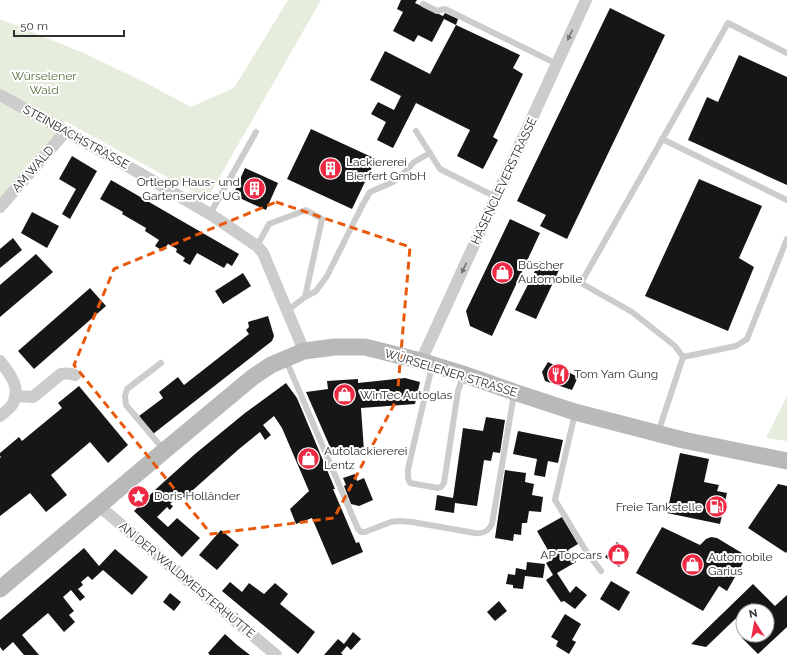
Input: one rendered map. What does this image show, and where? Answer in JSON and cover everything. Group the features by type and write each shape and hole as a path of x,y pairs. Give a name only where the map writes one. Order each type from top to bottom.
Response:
{"main road":[{"name":"WÜRSELENER STRASSE","path":"0,590 253,377 271,365 304,351 335,347 365,347 463,374 575,412 658,434 787,461"}],"street":[{"name":"HASENCLEVERSTRASSE","path":"427,363 496,197 586,0"},
{"name":"STEINBACHSTRASSE","path":"0,95 66,131 210,214 257,246 263,253 304,351"},
{"name":"AM WALD","path":"0,207 66,131"},
{"path":"0,361 16,388 12,406 0,416"},
{"path":"15,396 33,397 61,374 72,373 75,375"},
{"name":"AN DER WALDMEISTERHÜTTE","path":"99,506 276,655"}],"lane":[{"path":"423,4 437,11 445,9 557,64"},
{"path":"683,357 675,346 632,312 581,283 728,23 787,53"},
{"path":"416,131 440,168 496,197"},
{"path":"210,214 256,132"},
{"path":"662,139 787,200"},
{"path":"287,311 304,297 316,291 328,276 370,192 393,182 414,162 430,153"},
{"path":"257,246 269,224 306,210 322,219 304,297"},
{"path":"683,357 736,346 747,338 787,239"},
{"path":"658,434 683,357"},
{"path":"286,358 358,529 361,532 398,521 475,533 485,532 489,529 492,524 514,392"},
{"path":"161,363 126,389 124,396 126,405 164,451"},
{"path":"427,363 408,469 408,478 410,483 438,488 444,484 458,391 463,374"},
{"path":"575,412 555,500 586,551 601,572"}],"highlighted area":[{"path":"276,202 410,247 397,399 334,518 211,534 74,365 114,269"}],"green space":[{"name":"Würselener Wald","path":"288,0 321,0 207,199 65,121 51,143 0,199 0,19 86,54 191,107 234,88"},
{"path":"787,396 787,441 766,438"}],"building":[{"path":"401,0 417,0 415,3 443,16 445,13 458,19 456,25 444,19 432,42 418,35 414,42 393,31 403,12 397,9"},
{"path":"610,8 665,35 567,239 540,226 546,215 517,201"},
{"path":"456,25 520,55 513,68 523,74 493,137 498,140 483,169 457,156 470,130 416,103 393,148 377,140 386,122 371,114 378,102 394,110 401,96 370,80 385,51 430,74"},
{"path":"739,55 787,77 787,185 688,140 707,97 718,102"},
{"name":"Lackiererei Bierfert GmbH","path":"311,129 376,159 352,209 287,179"},
{"path":"72,156 97,171 70,219 62,214 76,189 59,179"},
{"name":"Ortlepp Haus- und Gartenservice UG","path":"245,168 278,183 266,210 233,195"},
{"path":"699,179 762,206 739,258 754,267 728,331 645,296"},
{"path":"111,180 239,254 232,266 227,263 224,268 197,253 190,265 183,261 185,258 176,252 177,249 168,244 163,251 155,246 159,240 145,231 146,228 122,214 123,212 100,199"},
{"path":"32,212 59,226 47,248 21,233"},
{"name":"Büscher Automobile","path":"510,219 540,233 492,336 470,326 466,311"},
{"path":"13,238 22,250 0,268 0,249"},
{"path":"36,254 53,272 0,317 0,285"},
{"path":"540,261 559,270 536,319 515,310"},
{"path":"243,273 251,286 223,304 215,291"},
{"path":"90,288 106,306 34,369 18,351"},
{"path":"268,316 274,336 272,341 153,434 139,416 163,398 159,392 178,377 184,385 249,334 246,330 249,327 248,322"},
{"name":"Tom Yam Gung","path":"548,362 578,377 572,390 545,381 542,372"},
{"path":"405,378 420,382 415,404 361,408 364,451 334,456 306,392 328,389 327,381 358,379 358,383"},
{"path":"286,383 297,398 356,543 359,542 363,552 332,565 312,518 296,524 290,509 309,491 282,428 274,416 263,425 271,435 265,440 260,432 184,498 180,494 170,504 173,506 170,510 167,507 157,517 168,527 177,518 200,538 182,557 134,511 195,454 245,413"},
{"path":"79,386 128,445 108,463 90,442 51,475 67,495 46,512 30,493 0,516 0,453 19,437 22,441 62,408 58,403"},
{"path":"486,417 505,420 500,453 493,452 491,461 484,460 477,506 455,503 454,513 435,510 437,495 453,498 463,428 483,431"},
{"path":"518,431 563,440 558,463 548,461 545,477 534,475 537,459 513,454"},
{"path":"680,453 709,459 704,482 719,485 717,491 727,493 720,524 667,513"},
{"path":"505,470 526,473 525,482 534,484 532,495 543,497 541,512 529,511 527,523 522,523 521,535 514,534 513,541 495,538"},
{"path":"355,474 357,481 364,478 373,500 359,506 351,504 344,486 346,485 343,478"},
{"path":"778,484 787,486 786,553 748,528"},
{"path":"562,517 578,544 568,550 576,562 557,573 570,593 576,586 587,595 575,609 564,601 561,602 546,580 553,575 546,563 553,559 537,531"},
{"name":"Automobile Garius","path":"662,527 700,545 706,539 711,537 717,538 747,556 727,591 719,586 703,611 636,573"},
{"path":"221,530 239,545 217,570 199,555"},
{"name":"AP Topcars","path":"617,542 630,552 619,567 605,557"},
{"path":"84,548 99,566 115,549 148,577 132,595 103,570 92,580 88,576 81,582 83,585 78,589 85,597 80,601 71,590 63,597 74,611 69,615 75,622 64,632 48,613 22,635 39,655 24,655 13,642 3,651 0,647 0,620"},
{"path":"527,562 545,564 543,578 525,576 523,589 513,588 513,585 506,584 508,574 515,575 516,568 526,570"},
{"path":"611,581 630,592 619,611 600,599"},
{"path":"230,582 242,592 249,583 264,594 275,583 288,594 280,604 315,632 298,654 222,591"},
{"path":"753,584 772,603 735,603 735,619 706,647 691,644"},
{"path":"170,593 181,602 174,611 163,602"},
{"path":"787,595 787,627 775,638 775,606"},
{"path":"499,601 507,611 495,621 487,612"},
{"path":"565,614 581,624 572,640 576,642 569,654 556,646 558,641 551,637"},
{"path":"353,632 361,639 351,650 347,646 341,653 343,655 324,655 338,639 344,644"},
{"path":"225,634 250,655 210,655 208,653"},
{"path":"747,643 770,643 758,654"}],"place":[{"name":"Lackiererei Bierfert GmbH","path":"331,169"},
{"name":"Ortlepp Haus- und Gartenservice UG","path":"255,189"},
{"name":"Büscher Automobile","path":"503,272"},
{"name":"Tom Yam Gung","path":"558,374"},
{"name":"WinTec Autoglas","path":"344,395"},
{"name":"Autolackiererei Lentz","path":"309,458"},
{"name":"Doris Holländer","path":"138,496"},
{"name":"Freie Tankstelle","path":"717,507"},
{"name":"AP Topcars","path":"618,555"},
{"name":"Automobile Garius","path":"692,564"}]}
